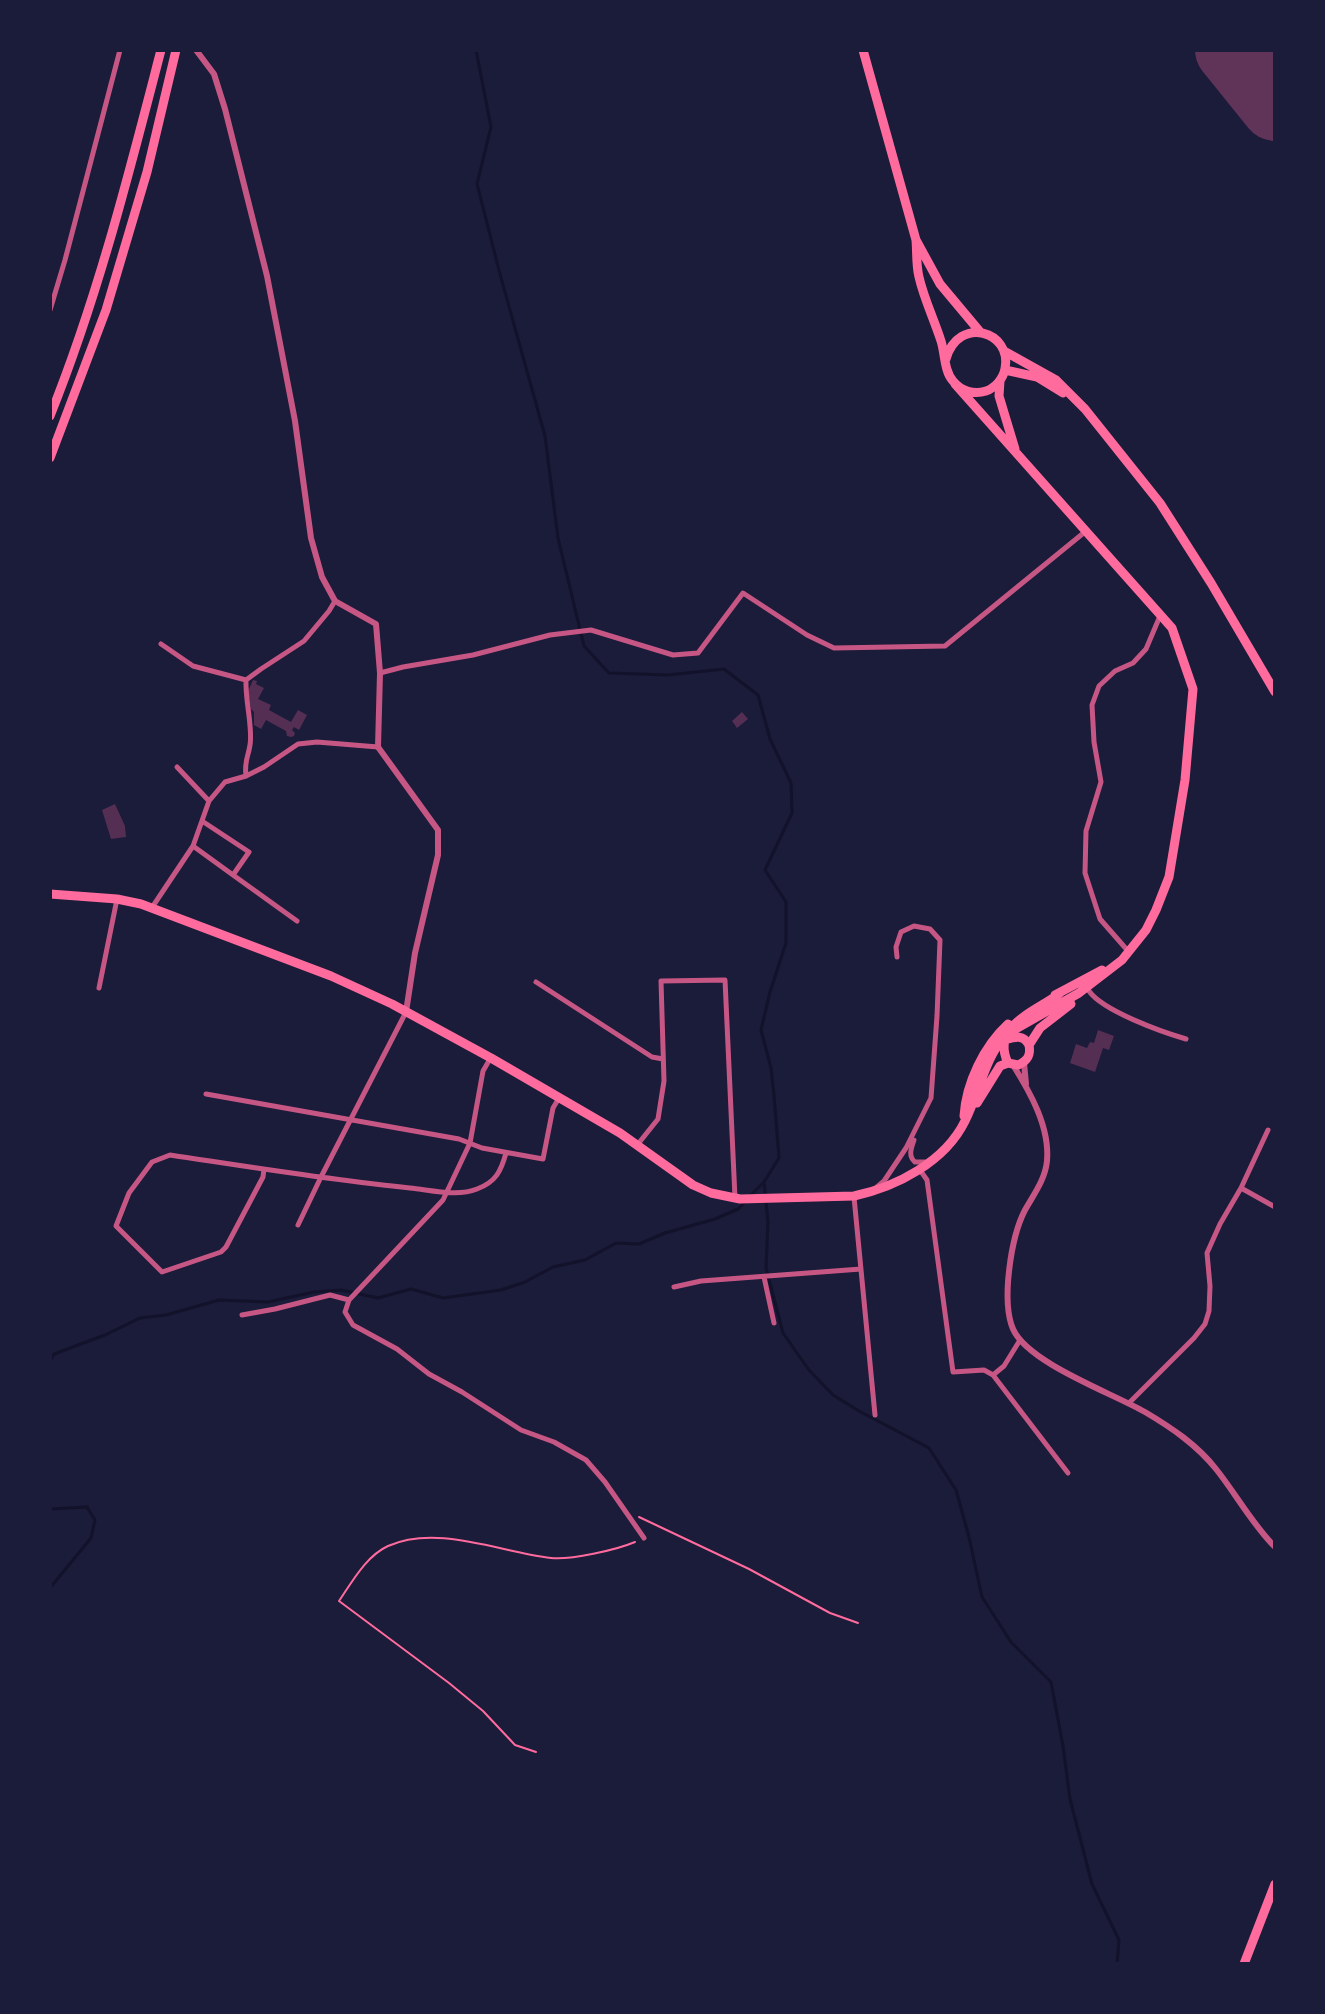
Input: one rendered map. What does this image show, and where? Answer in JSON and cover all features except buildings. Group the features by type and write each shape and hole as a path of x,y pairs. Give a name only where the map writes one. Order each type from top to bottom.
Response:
{"highway":[{"path":"50,416 116,223 161,50"},
{"path":"50,458 106,310 147,172 176,50"},
{"path":"50,894 117,899 331,976 491,1058 638,1144 693,1185 711,1193 737,1198 854,1196 894,1184 919,1169 947,1145 964,1124 1000,1066 1029,1056 1029,1045 1040,1028 1089,991 1125,956 1151,920 1169,877 1185,780 1193,689 1172,628 949,377 918,274 916,240 863,50"},
{"path":"916,240 940,284 981,333"},
{"path":"946,359 954,342 971,333 991,336 999,342 1006,361 999,396 1016,452"},
{"path":"1004,351 1056,380 1085,409 1160,503 1275,692"},
{"path":"1005,370 1037,377 1085,409"},
{"path":"955,384 973,393 983,392 1000,381"},
{"path":"964,1124 991,1054 1008,1030 1019,1019 1060,993 1125,956"},
{"path":"971,1086 995,1043 1079,993 1125,956"},
{"path":"964,1124 965,1104 971,1086 983,1054 995,1036 1016,1016 1060,993"},
{"path":"1004,1039 1022,1038 1029,1045"},
{"path":"1004,1039 1003,1050 1015,1063"},
{"path":"1244,1964 1275,1884"}],"street":[{"path":"196,50 214,74 225,109 270,291 295,421 311,538 322,577 335,601 376,624 380,673 378,747 438,830 438,855 415,953 406,1012 298,1225"},
{"path":"50,310 119,51"},
{"path":"380,673 473,655 550,635 591,630 673,655 698,653 743,593 807,635 834,648 945,646 1087,531"},
{"path":"246,776 244,764 251,743 246,680 304,641 335,601"},
{"path":"1125,956 1100,919 1085,873 1086,831 1101,782 1092,705 1099,686 1115,671 1133,663 1146,649 1161,615"},
{"path":"161,644 193,666 246,680"},
{"path":"151,909 193,846 209,801 225,782 264,767 298,744 317,742 378,747"},
{"path":"177,767 209,801"},
{"path":"202,821 249,852 233,875"},
{"path":"193,846 297,921"},
{"path":"99,988 117,899"},
{"path":"871,1192 884,1181 906,1148 931,1098 940,940 930,929 914,926 901,932 896,947 897,957"},
{"path":"638,1144 658,1119 664,1081 661,981 725,980 737,1198"},
{"path":"536,982 652,1057 663,1059"},
{"path":"1089,991 1093,998 1108,1008 1186,1039"},
{"path":"491,1058 483,1071 470,1143 448,1192 349,1300 345,1312 353,1325 397,1349 429,1374 521,1430 554,1442 586,1460 644,1538"},
{"path":"1015,1063 1040,1120 1047,1144 1047,1162 1044,1176 1024,1212 1015,1241 1008,1310 1013,1328 1030,1351 1129,1403 1173,1429 1193,1445 1215,1467 1275,1547"},
{"path":"206,1094 459,1139 482,1148 543,1159 553,1108 559,1098"},
{"path":"917,1128 911,1159 921,1163 929,1161"},
{"path":"1129,1403 1205,1324 1210,1286 1207,1253 1268,1130"},
{"path":"264,1169 263,1177 221,1252 162,1272 116,1226 129,1193 152,1162 170,1155 448,1192 475,1191 487,1185 501,1172 506,1153"},
{"path":"919,1169 927,1180 953,1372 984,1370 993,1375 1068,1473"},
{"path":"1241,1188 1275,1207"},
{"path":"854,1196 875,1415"},
{"path":"674,1287 701,1281 861,1269"},
{"path":"764,1277 774,1323"},
{"path":"242,1315 330,1295 349,1300"},
{"path":"993,1375 1004,1366 1020,1340"}],"path":[{"path":"627,1513 749,1569 830,1613 858,1623"},
{"path":"536,1752 515,1745 483,1711 449,1683 339,1601 365,1565 387,1547 421,1538 452,1538 555,1558 625,1546 644,1538"}],"waterway":[{"path":"476,50 491,127 477,184 545,436 558,538 584,646 609,673 668,675 724,669 758,695 770,739 791,783 792,813 765,870 786,902 786,943 761,1030 771,1068 779,1158 764,1182 768,1222 766,1268 783,1333 809,1370 833,1395 929,1448 956,1490 982,1597 1011,1642 1051,1682 1070,1799 1092,1884 1119,1940 1117,1964"},
{"path":"750,1196 764,1182"},
{"path":"50,1361 54,1354 140,1318 166,1315 219,1300 268,1302 314,1292 341,1290 378,1298 411,1289 443,1298 501,1290 553,1267 585,1260 616,1243 639,1244 715,1219 738,1209 745,1202"},
{"path":"50,1509 87,1507 95,1520 91,1538 50,1588"}],"runway":[{"path":"1229,50 1275,107"}]}
